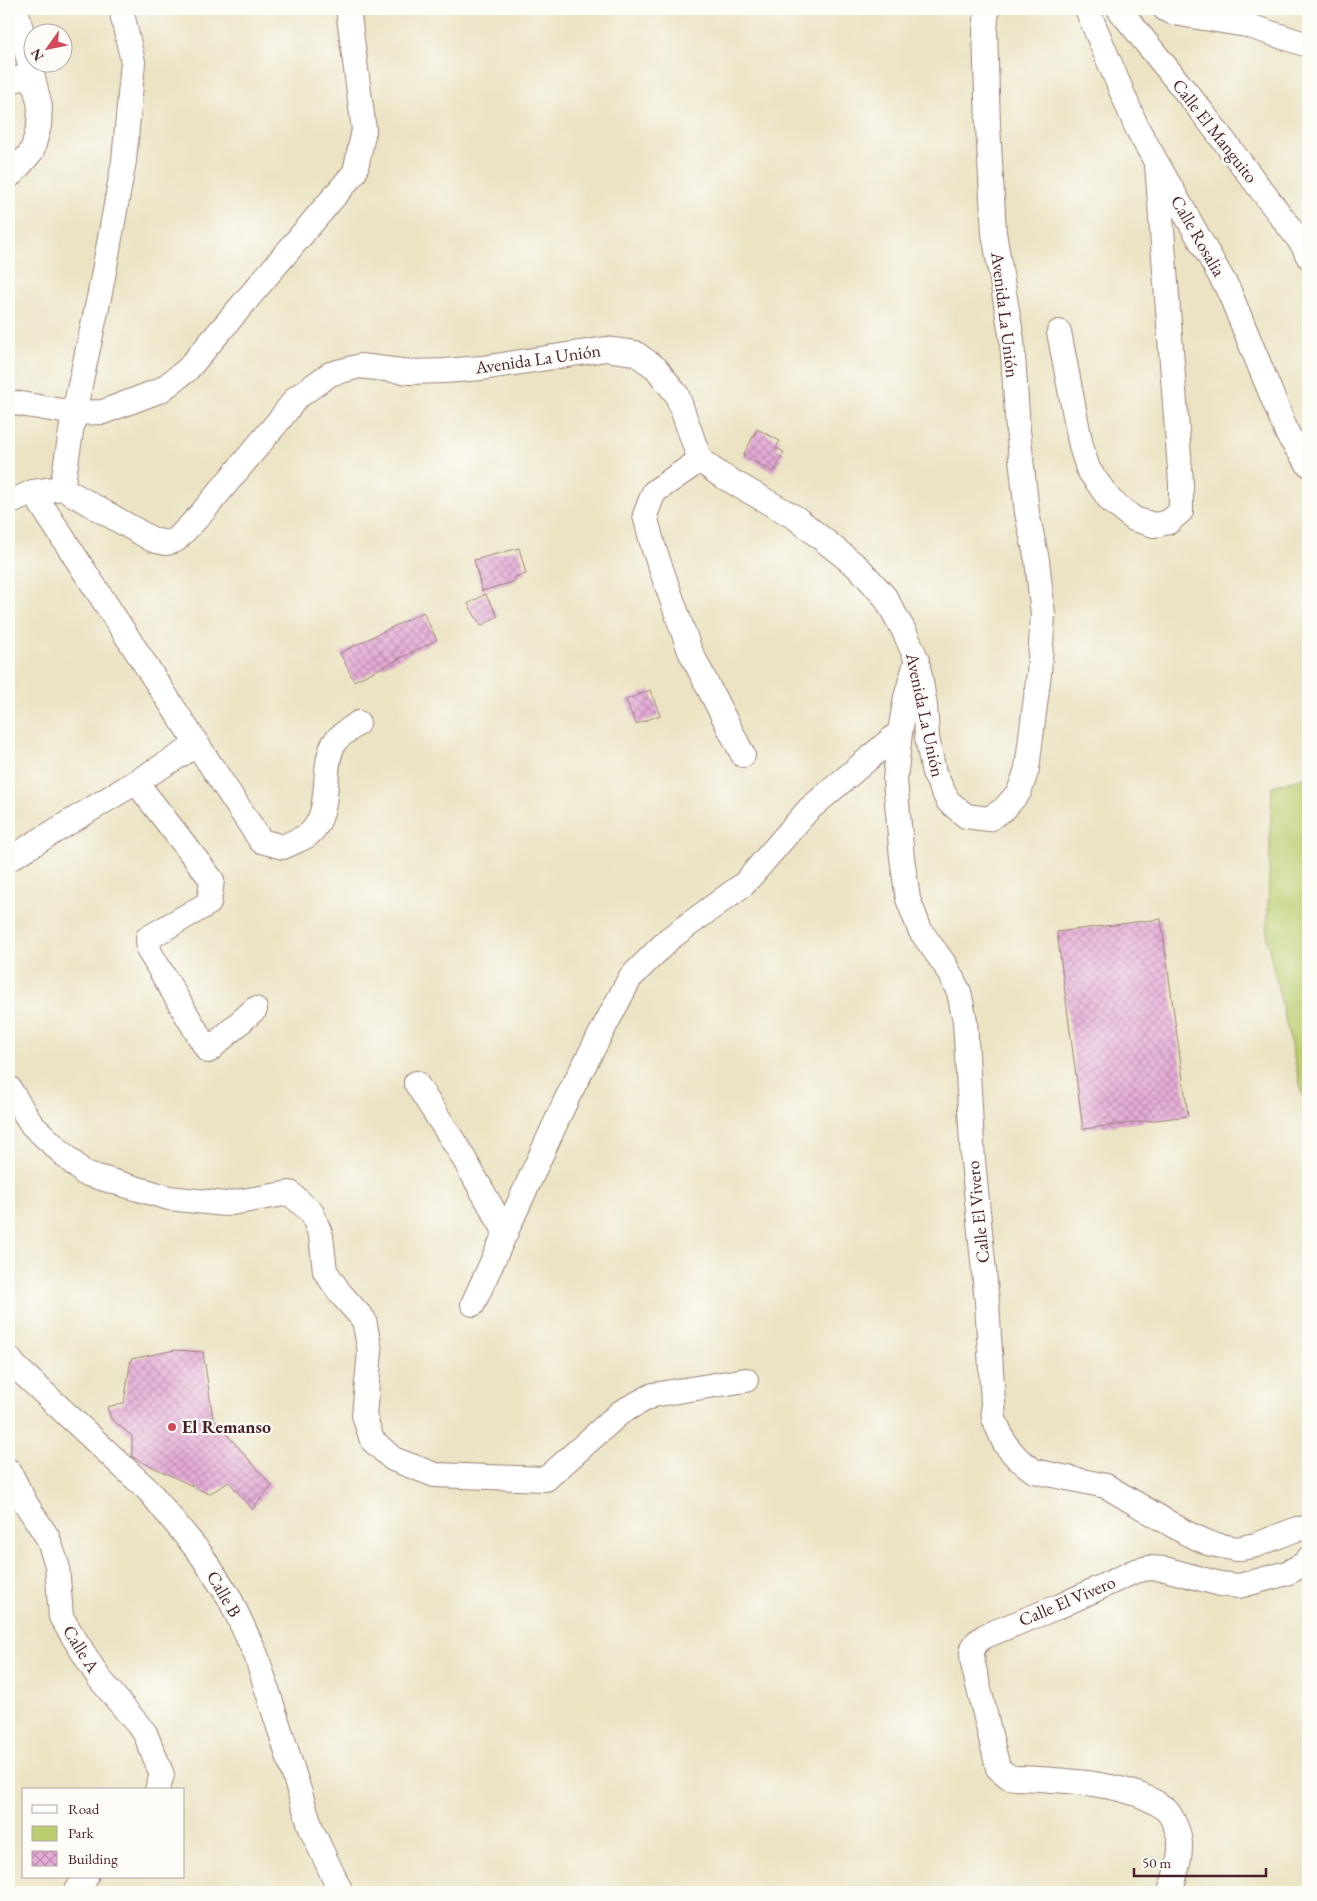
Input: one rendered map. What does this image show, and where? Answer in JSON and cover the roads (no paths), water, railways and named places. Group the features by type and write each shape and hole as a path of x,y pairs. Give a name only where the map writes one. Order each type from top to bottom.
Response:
{"street":[{"path":"9,176 32,150 38,126 40,106 16,9"},
{"path":"9,503 33,492 62,488 74,413 100,293 124,160 133,62 121,9"},
{"path":"9,402 74,413 103,412 161,390 187,370 355,172 364,130 348,9"},
{"name":"Avenida La Unión","path":"62,488 153,540 166,543 176,540 200,515 296,398 330,374 360,366 410,372 482,368 606,349 635,353 656,368 677,395 700,460 719,474 796,518 860,569 884,597 904,631 917,660 925,705 927,737 934,773 948,801 966,816 989,819 1004,809 1019,792 1028,770 1039,673 1043,615 1037,560 1027,513 1018,430 1012,340 994,233 985,31 987,9"},
{"name":"Calle Rosalia","path":"1087,9 1136,128 1229,291 1288,435 1308,464"},
{"name":"Calle El Manguito","path":"1118,9 1208,120 1303,245 1308,256"},
{"path":"1165,9 1174,13 1246,25 1308,45"},
{"path":"9,82 32,74"},
{"path":"1059,332 1081,446 1088,468 1110,500 1134,519 1154,525 1169,522 1182,511 1157,164"},
{"path":"700,460 654,492 646,515 652,546 690,651 743,755"},
{"path":"33,492 197,745 262,841 283,847 308,835 321,817 326,796 328,758 335,741 358,723"},
{"name":"Calle El Vivero","path":"917,660 906,697 895,780 902,858 908,899 920,930 945,965 959,992 965,1021 973,1161 987,1302 994,1419 1005,1444 1017,1458 1034,1470 1106,1486 1186,1533 1211,1544 1237,1549 1256,1545 1298,1529 1308,1528"},
{"path":"473,1304 567,1098 630,978 669,939 744,884 808,810 900,732"},
{"path":"9,859 197,745"},
{"path":"136,782 212,880 209,903 148,938 149,951 208,1051 255,1009"},
{"path":"416,1084 458,1150 506,1233"},
{"path":"9,1088 32,1125 84,1173 169,1198 224,1204 290,1194 312,1213 321,1236 325,1271 340,1293 364,1320 370,1351 364,1415 372,1440 393,1459 435,1475 546,1478 621,1412 653,1395 746,1380"},
{"name":"Calle B","path":"11,1367 149,1491 200,1553 229,1597 256,1655 312,1831 341,1892"},
{"name":"Calle A","path":"9,1471 26,1504 48,1538 57,1564 61,1617 99,1678 145,1733 162,1775 158,1788"},
{"name":"Calle El Vivero","path":"1170,1892 1178,1866 1179,1837 1166,1810 1147,1797 1124,1790 1064,1780 1009,1777 998,1768 973,1664 973,1648 977,1642 996,1631 1060,1606 1135,1571 1150,1568 1165,1569 1220,1584 1239,1586 1287,1573 1308,1560"},
{"path":"76,1892 85,1878"}],"place":[{"name":"El Remanso","path":"172,1427"}]}
